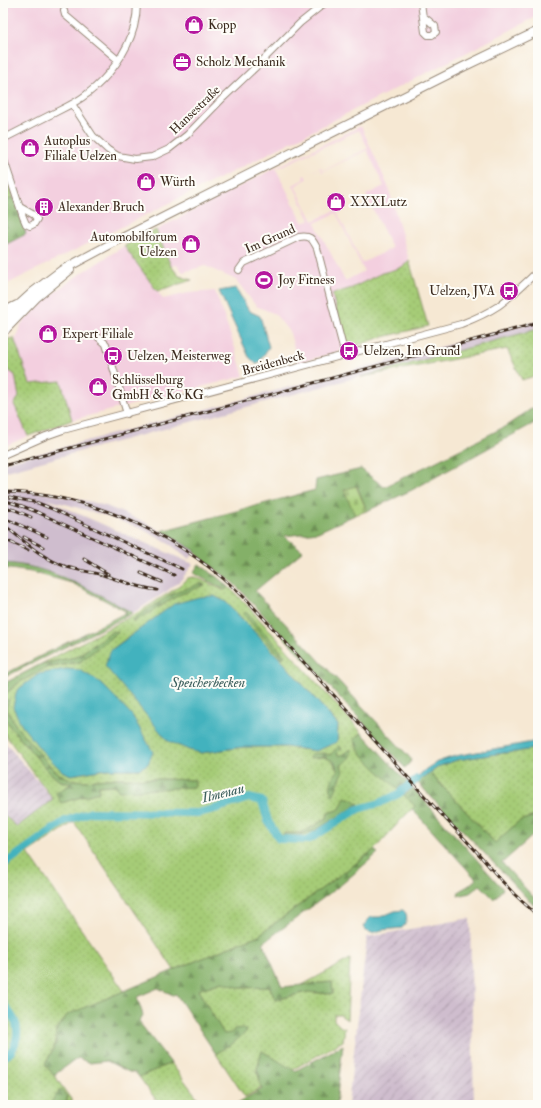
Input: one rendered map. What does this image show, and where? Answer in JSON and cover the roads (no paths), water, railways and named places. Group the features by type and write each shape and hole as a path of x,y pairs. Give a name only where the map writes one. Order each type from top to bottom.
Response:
{"main road":[{"path":"4,324 21,303 62,270 133,232 538,31"},
{"path":"4,324 14,319 77,263"},
{"path":"3,309 13,307 21,303"}],"street":[{"path":"3,139 72,104 87,94 110,72 125,50 130,39 134,27 137,3"},
{"name":"Hansestraße","path":"72,104 93,136 108,150 118,156 135,159 152,157 169,149 187,135 300,23 326,3"},
{"path":"421,3 423,16"},
{"path":"64,11 65,14 118,60"},
{"path":"3,157 20,207"},
{"name":"Im Grund","path":"239,270 244,263 299,237 307,236 312,239 317,248 345,355"},
{"name":"Breidenbeck","path":"3,455 63,430 461,324 498,306 538,271"},
{"path":"98,337 106,344 127,414"}],"water":[{"path":"236,288 249,311 260,316 269,347 257,365 249,357 219,291"},
{"name":"Speicherbecken","path":"214,596 226,602 284,663 338,725 337,742 316,751 286,747 243,747 201,753 189,750 168,741 105,666 111,650 174,604 199,597"},
{"path":"66,669 80,670 101,683 132,715 153,752 148,764 139,769 106,769 71,775 62,771 41,750 22,726 13,707 17,690 39,674"},
{"path":"538,741 538,748 457,760 440,766 417,782 407,786 426,769 437,762 455,756"},
{"path":"403,910 407,919 402,928 382,930 372,933 366,931 364,927 371,917 380,917 395,911"}],"waterway":[{"name":"Ilmenau","path":"3,865 65,821 91,812 198,813 249,798 262,801 268,821 279,839 308,840 358,809 380,803 398,794 417,779"},
{"name":"Ilmenau","path":"3,1003 15,1021 17,1031 14,1047 7,1055 3,1057"}],"railway":[{"path":"3,466 538,323"},
{"path":"3,492 37,494 104,510 136,523 167,539 223,578 248,601 500,879 538,916"},
{"path":"9,497 38,503 182,569"},
{"path":"3,500 37,512 174,575"},
{"path":"3,507 15,510 31,517"},
{"path":"3,518 47,537"},
{"path":"4,525 34,549 58,564 137,586 157,590"},
{"path":"24,537 43,547"},
{"path":"3,539 28,550"},
{"path":"84,559 108,574"},
{"path":"141,573 162,582"}],"place":[{"name":"Kopp","path":"194,25"},
{"name":"Scholz Mechanik","path":"182,62"},
{"name":"Autoplus Filiale Uelzen","path":"30,148"},
{"name":"Würth","path":"146,182"},
{"name":"XXXLutz","path":"336,202"},
{"name":"Alexander Bruch","path":"44,207"},
{"name":"Automobilforum Uelzen","path":"191,244"},
{"name":"Joy Fitness","path":"264,280"},
{"name":"Uelzen, JVA","path":"509,291"},
{"name":"Expert Filiale","path":"48,334"},
{"name":"Uelzen, Im Grund","path":"349,351"},
{"name":"Uelzen, Meisterweg","path":"113,356"},
{"name":"Schlüsselburg GmbH & Ko KG","path":"98,387"}]}
